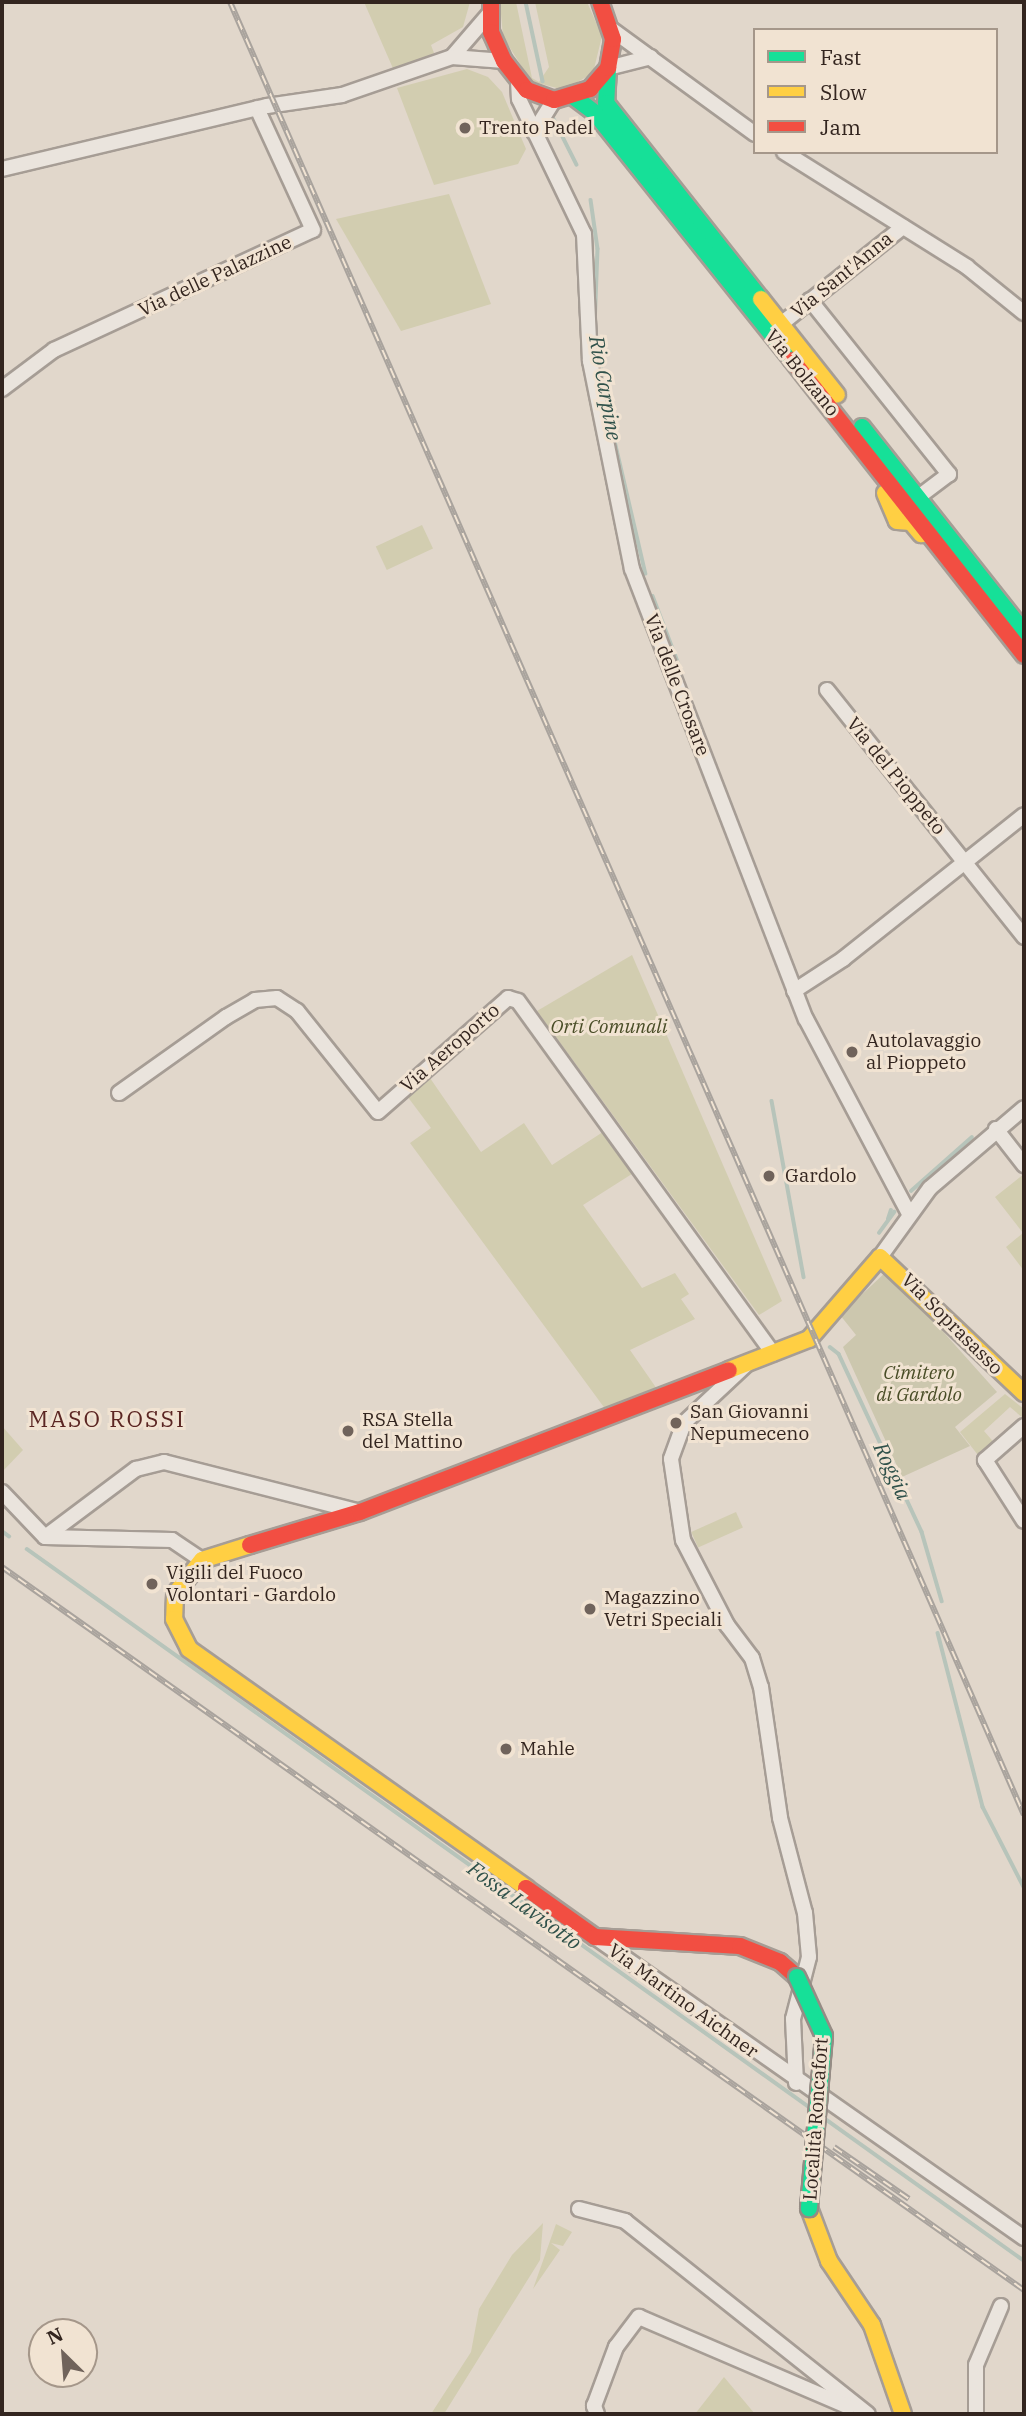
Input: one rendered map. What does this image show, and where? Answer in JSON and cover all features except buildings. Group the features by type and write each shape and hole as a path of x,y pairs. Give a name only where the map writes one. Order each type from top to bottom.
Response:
{"street":[{"path":"605,4 611,29 753,133"},
{"path":"490,5 504,61 518,81 554,100 573,97 608,68 651,57"},
{"path":"452,57 490,5"},
{"name":"Via Bolzano","path":"611,29 606,103 1024,632"},
{"path":"2,169 257,108 390,82 452,57 504,61"},
{"name":"Via delle Crosare","path":"518,81 534,132 584,234 590,361 632,569 794,991 908,1212"},
{"name":"Via Bolzano","path":"573,97 595,113 836,416 848,444 895,507 897,521 911,522 961,585 973,591 1024,655"},
{"path":"534,132 554,100"},
{"name":"Via delle Palazzine","path":"2,389 54,350 313,230 257,108"},
{"path":"660,149 698,205 704,228"},
{"name":"Via Sant'Anna","path":"787,154 903,227 1024,313"},
{"name":"Via Sant'Anna","path":"781,324 903,227"},
{"path":"810,300 949,474 918,497"},
{"name":"Via del Pioppeto","path":"827,690 1024,937"},
{"path":"794,991 965,863 1024,815"},
{"name":"Via Aeroporto","path":"119,1093 236,1011 255,1000 277,998 297,1011 378,1112 508,998 518,1001 773,1353"},
{"path":"2,1492 45,1537 172,1540 202,1560 360,1512 816,1335 880,1257 908,1212 996,1129 1024,1108"},
{"path":"996,1129 1024,1165"},
{"name":"Via Soprasasso","path":"880,1257 1024,1393"},
{"path":"748,1363 684,1423 671,1459 683,1540 727,1625 752,1658 761,1687 780,1818 805,1913 808,1957 793,2019 796,2083"},
{"path":"1024,1426 985,1460 1024,1521"},
{"path":"45,1537 136,1469 164,1462 360,1512"},
{"name":"Via Martino Aichner","path":"202,1560 181,1583 172,1607 189,1649 596,1937 796,2083 1024,2238"},
{"name":"Località Roncafort","path":"596,1937 740,1946 797,1977 824,2036 809,2208 829,2261 872,2325 904,2414"},
{"path":"579,2209 625,2221 854,2411"},
{"path":"976,2414 976,2365 1001,2306"},
{"path":"597,2414 594,2406 616,2347 639,2317 854,2411"}],"green space":[{"path":"364,2 470,2 463,27 431,45 434,53 395,73"},
{"path":"500,2 516,2 532,78 539,82 549,67 535,2 587,2 602,36 593,73 564,90 531,81 503,37"},
{"name":"Trento Padel","path":"467,69 488,77 502,92 526,149 518,164 434,185 397,88"},
{"path":"449,194 491,304 401,331 336,219"},
{"path":"422,525 433,549 387,570 376,547"},
{"name":"Orti Comunali","path":"632,955 782,1301 759,1315 537,1011"},
{"path":"430,1078 481,1152 524,1123 552,1165 606,1130 635,1172 583,1205 642,1288 675,1273 689,1294 681,1299 695,1319 630,1350 657,1389 606,1410 410,1143 431,1128 407,1096"},
{"path":"1024,1174 1024,1271 1006,1247 1023,1233 995,1197"},
{"name":"Cimitero di Gardolo","path":"888,1270 997,1392 955,1427 970,1446 902,1477 843,1347 856,1335 840,1315"},
{"path":"1005,1394 1024,1409 1024,1419 1010,1407 984,1431 997,1446 981,1459 960,1432"},
{"path":"2,1426 23,1450 2,1472"},
{"path":"736,1512 743,1528 698,1547 691,1532"},
{"path":"543,2223 540,2260 444,2414 431,2414 471,2352 479,2309 512,2255"},
{"path":"556,2224 572,2232 563,2246 551,2243 560,2250 533,2289"},
{"path":"724,2377 755,2414 695,2414"}],"waterway":[{"name":"Rio Carpine","path":"526,2 543,81"},
{"name":"Rio Carpine","path":"554,119 577,165"},
{"name":"Rio Carpine","path":"591,200 598,249 595,327 607,407 646,574"},
{"name":"Rio Carpine","path":"653,596 680,667"},
{"path":"772,1101 804,1277"},
{"name":"Roggia","path":"911,1191 972,1137"},
{"name":"Roggia","path":"888,1219 891,1210"},
{"name":"Roggia","path":"879,1233 894,1212"},
{"name":"Roggia","path":"830,1347 839,1354 922,1532 942,1601"},
{"name":"Fossa Lavisotto","path":"2,1531 9,1536"},
{"name":"Fossa Lavisotto","path":"27,1549 812,2109"},
{"name":"Roggia","path":"938,1633 983,1807 1024,1887"},
{"name":"Fossa Lavisotto","path":"824,2118 1023,2260"}],"railway":[{"path":"230,2 1024,1815"},
{"path":"2,1567 1024,2290"},
{"path":"834,2147 909,2199"}],"traffic: fast":[{"path":"608,68 606,103 761,299"},
{"path":"574,97 595,113 792,360"},
{"path":"862,427 1024,632"},
{"path":"797,1977 824,2036 809,2208"}],"traffic: slow":[{"path":"761,299 837,395"},
{"path":"885,493 897,521 911,522 921,534"},
{"path":"729,1370 809,1339 880,1257 1024,1393"},
{"path":"250,1545 202,1560 175,1594 174,1619 189,1649 526,1888"},
{"path":"809,2208 829,2261 872,2325 903,2414"}],"traffic: jam":[{"path":"491,2 491,32 504,61 527,90 554,100 590,89 608,68 613,39 600,2"},
{"path":"792,360 1024,655"},
{"path":"250,1545 360,1512 729,1370"},
{"path":"526,1888 595,1937 740,1946 780,1962 797,1977"}],"place":[{"name":"Trento Padel","path":"465,128"},
{"name":"Autolavaggio al Pioppeto","path":"852,1052"},
{"name":"Gardolo","path":"769,1176"},
{"name":"San Giovanni Nepumeceno","path":"676,1423"},
{"name":"RSA Stella del Mattino","path":"348,1431"},
{"name":"Vigili del Fuoco Volontari - Gardolo","path":"152,1584"},
{"name":"Magazzino Vetri Speciali","path":"590,1609"},
{"name":"Mahle","path":"506,1749"}],"district":[{"name":"MASO ROSSI","path":"107,1418"}]}
